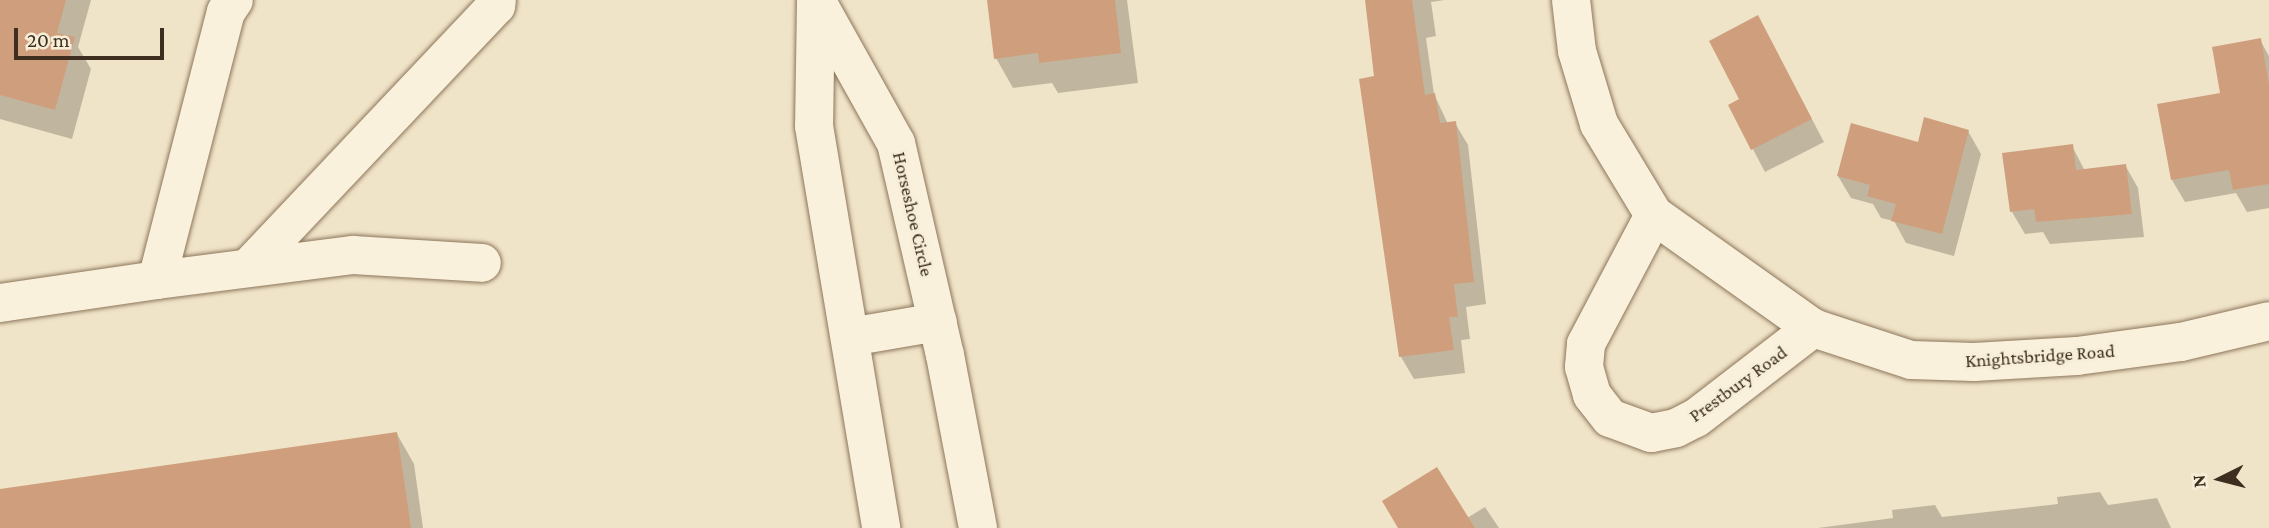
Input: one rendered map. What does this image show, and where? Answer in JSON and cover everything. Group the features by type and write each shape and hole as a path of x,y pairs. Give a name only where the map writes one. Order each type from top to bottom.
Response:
{"street":[{"path":"158,279 226,12 234,0"},
{"path":"248,268 496,6 497,0"},
{"name":"Horseshoe Circle","path":"816,0 896,143 938,322 978,528"},
{"name":"Horseshoe Circle","path":"816,0 814,126 881,528"},
{"path":"1571,0 1577,51 1599,124 1654,215 1813,328"},
{"name":"Prestbury Road","path":"1654,215 1586,344 1584,367 1592,395 1610,418 1651,433 1676,428 1696,418 1813,328"},
{"path":"0,303 158,279 354,255 482,263"},
{"name":"Knightsbridge Road","path":"1813,328 1911,360 1974,362 2077,356 2181,342 2269,321"},
{"path":"850,337 938,322"}],"building":[{"path":"0,0 66,0 57,33 75,37 55,110 0,95"},
{"path":"987,0 1115,0 1121,53 1039,63 1038,53 994,59"},
{"path":"1365,0 1412,0 1425,95 1435,93 1440,123 1456,121 1474,282 1454,284 1458,317 1449,317 1454,350 1399,357 1359,79 1374,76"},
{"path":"1758,15 1812,119 1751,150 1728,105 1739,99 1709,41"},
{"path":"2261,38 2269,85 2269,184 2233,190 2229,170 2171,180 2157,104 2220,93 2212,47"},
{"path":"1924,117 1969,130 1942,234 1891,221 1896,204 1867,196 1870,185 1837,176 1851,123 1918,142"},
{"path":"2073,144 2076,170 2126,164 2132,214 2036,222 2034,209 2010,212 2002,153"},
{"path":"397,432 411,528 0,528 0,489"},
{"path":"1437,467 1475,528 1398,528 1382,501"}]}
